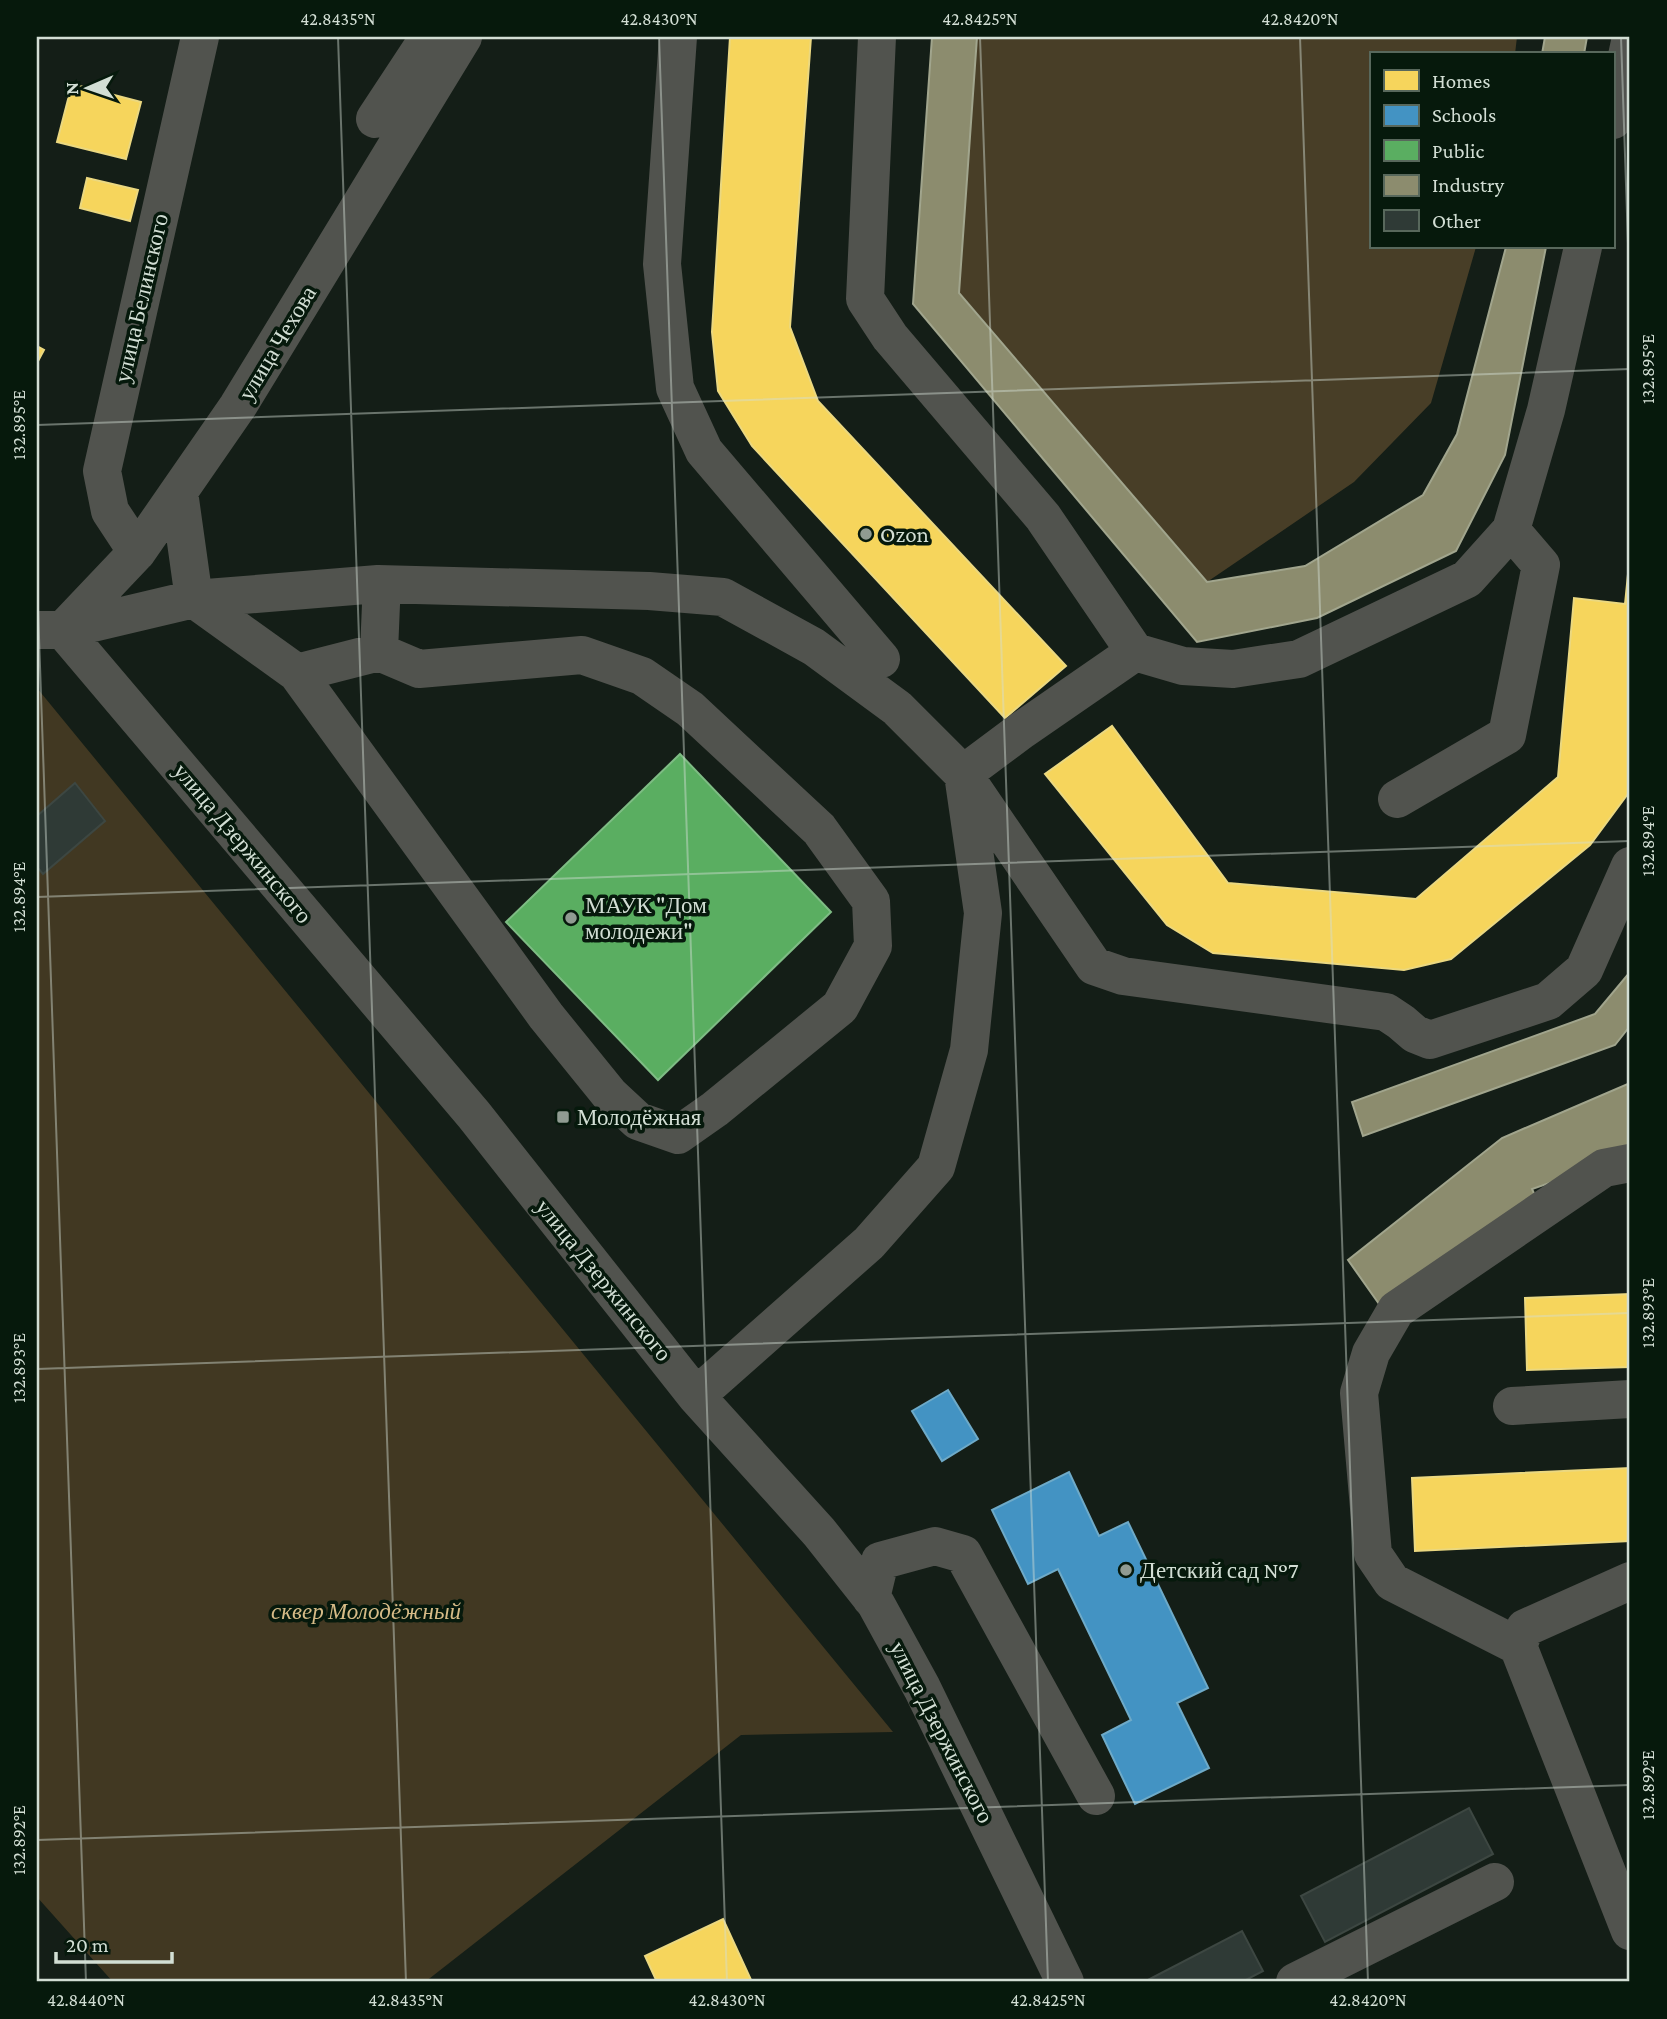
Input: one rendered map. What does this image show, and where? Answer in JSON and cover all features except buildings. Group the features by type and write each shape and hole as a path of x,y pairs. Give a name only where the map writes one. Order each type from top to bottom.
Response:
{"street":[{"name":"улица Белинского","path":"137,552 110,511 102,471 200,37"},
{"path":"375,119 429,37"},
{"name":"улица Чехова","path":"50,630 137,552 239,406 463,37"},
{"path":"678,37 663,264 674,388 704,452 881,659"},
{"path":"877,37 865,299 890,337 1043,517 1135,652 1183,666 1233,669 1299,659 1467,579 1511,530 1545,410 1583,248"},
{"path":"1614,116 1629,51"},
{"path":"179,492 194,598 296,673 546,1016 610,1095 638,1121 678,1135 715,1109 841,1007 873,946 871,901 820,829 690,709 642,676 582,655 419,670 379,652 296,673"},
{"path":"1398,799 1507,735 1541,565 1511,530"},
{"path":"378,584 381,604 379,652"},
{"path":"50,630 194,598 378,584 649,591 723,597 814,647 897,708 963,774 1094,966 1124,976 1386,1012 1415,1034 1430,1040 1548,1001 1584,971 1630,866"},
{"name":"улица Дзержинского","path":"50,630 474,1115 696,1396 819,1532 876,1604 922,1688 1064,1982"},
{"path":"963,774 1135,652"},
{"path":"696,1396 869,1243 936,1167 969,1050 983,913 963,774"},
{"path":"1630,1163 1604,1168 1396,1310 1371,1353 1359,1393 1373,1554 1392,1582 1518,1646 1630,1931"},
{"path":"1512,1406 1630,1399"},
{"path":"871,1598 880,1561 935,1546 963,1554 1096,1796"},
{"path":"1518,1646 1525,1628 1630,1581"},
{"path":"1295,1982 1495,1882"}],"green space":[{"name":"сквер Молодёжный","path":"37,688 893,1732 741,1735 425,1982 113,1982 37,1897"}],"shaded area":[{"path":"977,37 1517,37 1515,52 1370,52 1370,248 1476,248 1431,403 1354,482 1207,582 959,293"}],"place":[{"name":"Ozon","path":"866,534"},
{"name":"МАУК \"Дом молодежи\"","path":"571,918"},
{"name":"Молодёжная","path":"563,1117"},
{"name":"Детский сад №7","path":"1126,1570"}]}
